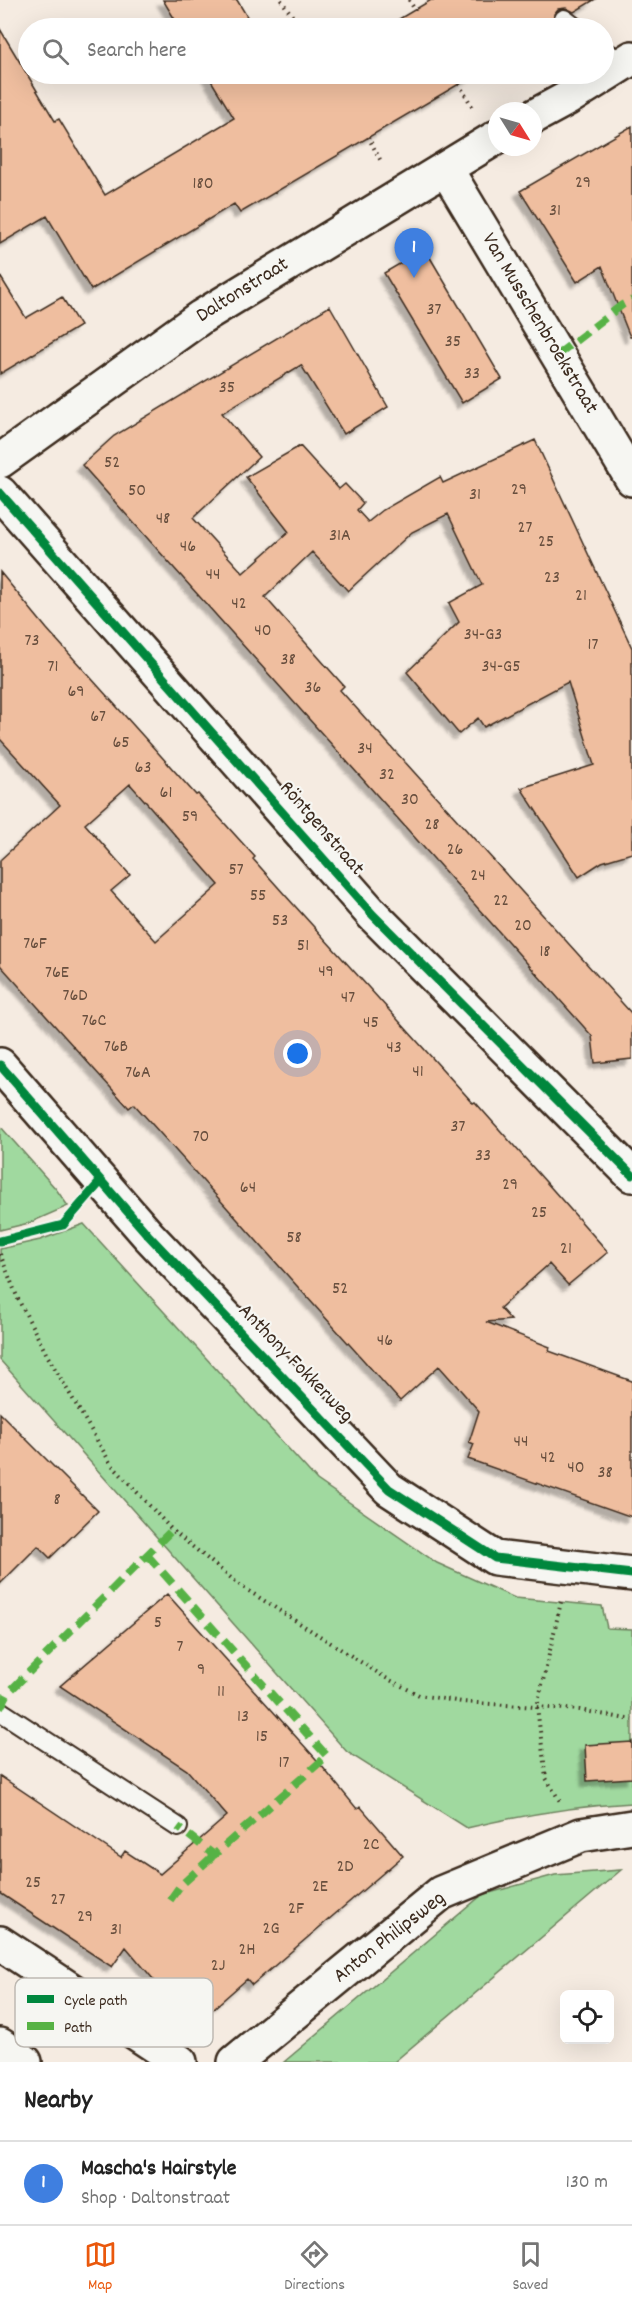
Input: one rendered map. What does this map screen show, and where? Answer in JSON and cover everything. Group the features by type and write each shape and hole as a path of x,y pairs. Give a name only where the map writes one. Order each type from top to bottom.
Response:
{"street":[{"path":"542,110 578,84"},
{"name":"Daltonstraat","path":"0,461 201,316 488,143"},
{"name":"Van Musschenbroekstraat","path":"446,169 632,479"},
{"name":"Röntgenstraat","path":"0,493 373,915 632,1175"},
{"name":"Anthony Fokkerweg","path":"0,1065 148,1235 389,1489 495,1558 632,1574"},
{"name":"Anton Philipsweg","path":"235,2062 441,1893 581,1834 632,1827"},
{"path":"0,1943 53,1978"},
{"path":"157,2047 180,2062"}],"lane":[{"path":"0,1711 178,1827"}],"path":[{"path":"281,0 294,18"},
{"path":"409,0 415,10"},
{"path":"0,1254 18,1299 47,1355 111,1464 172,1530 241,1586 386,1678 419,1695 462,1702 580,1710 632,1720"},
{"path":"569,1566 537,1707 546,1778 581,1834"}],"green space":[{"path":"0,1126 56,1189 68,1206 29,1223 0,1230"},
{"path":"84,1224 317,1480 437,1563 515,1598 602,1606 607,1628 632,1629 632,1803 549,1812 467,1828 347,1752 0,1360 0,1249 40,1240"},
{"path":"621,1870 394,2062 284,2062 482,1895 555,1875"}],"building":[{"path":"163,0 237,0 248,18 174,18"},
{"path":"431,0 594,0 574,12 566,8 558,9 554,18 401,18"},
{"path":"0,29 18,59 18,84 33,84 55,121 59,119 105,195 234,118 213,84 459,84 240,213 234,204 91,290 47,216 0,244"},
{"path":"632,126 632,337 630,337 602,266 577,282 520,191"},
{"path":"425,249 502,379 462,403 384,273"},
{"path":"0,276 26,318 62,297 80,326 0,374"},
{"path":"330,306 388,407 344,434 301,365 222,413 259,457 193,518 243,573 289,532 246,477 300,446 339,489 345,484 363,503 357,510 368,522 383,510 440,477 443,483 535,440 632,648 632,853 602,862 579,877 521,788 594,765 568,682 484,727 478,718 459,734 407,672 459,622 449,603 482,585 448,514 412,532 348,591 312,552 265,597 344,686 340,690 632,1014 632,1059 595,1063 592,1036 82,465 114,436"},
{"path":"0,572 47,629 196,795 198,794 255,857 253,859 285,895 473,1103 475,1102 608,1252 568,1285 549,1264 500,1308 511,1320 486,1322 550,1347 549,1351 632,1381 632,1517 468,1459 474,1444 469,1442 479,1411 439,1366 400,1401 134,1104 129,1108 0,965 0,860 60,805 0,739","holes":["130,784 219,885 156,941 111,891 130,875 85,824"]},
{"path":"0,1413 98,1511 50,1558 38,1546 0,1584"},
{"path":"167,1594 316,1759 357,1809 360,1806 403,1856 252,1985 247,1979 213,2009 213,1978 152,1978 126,1947 112,1967 0,1893 0,1776 121,1857 125,1851 160,1874 227,1816 187,1770 60,1686"},
{"path":"632,1742 632,1778 587,1781 585,1745"}],"marked path":[{"path":"557,355 622,305 632,300"},
{"path":"0,1708 8,1693 172,1530"},
{"path":"147,1555 327,1756 214,1855 178,1827"},
{"path":"170,1900 180,1886 214,1855"}],"cycle path":[{"path":"0,493 373,915 632,1175"},
{"path":"0,1065 148,1235 389,1489 495,1558 632,1574"},
{"path":"0,1241 63,1225 101,1181"}],"place":[{"name":"Mascha's Hairstyle","path":"414,278"}]}
